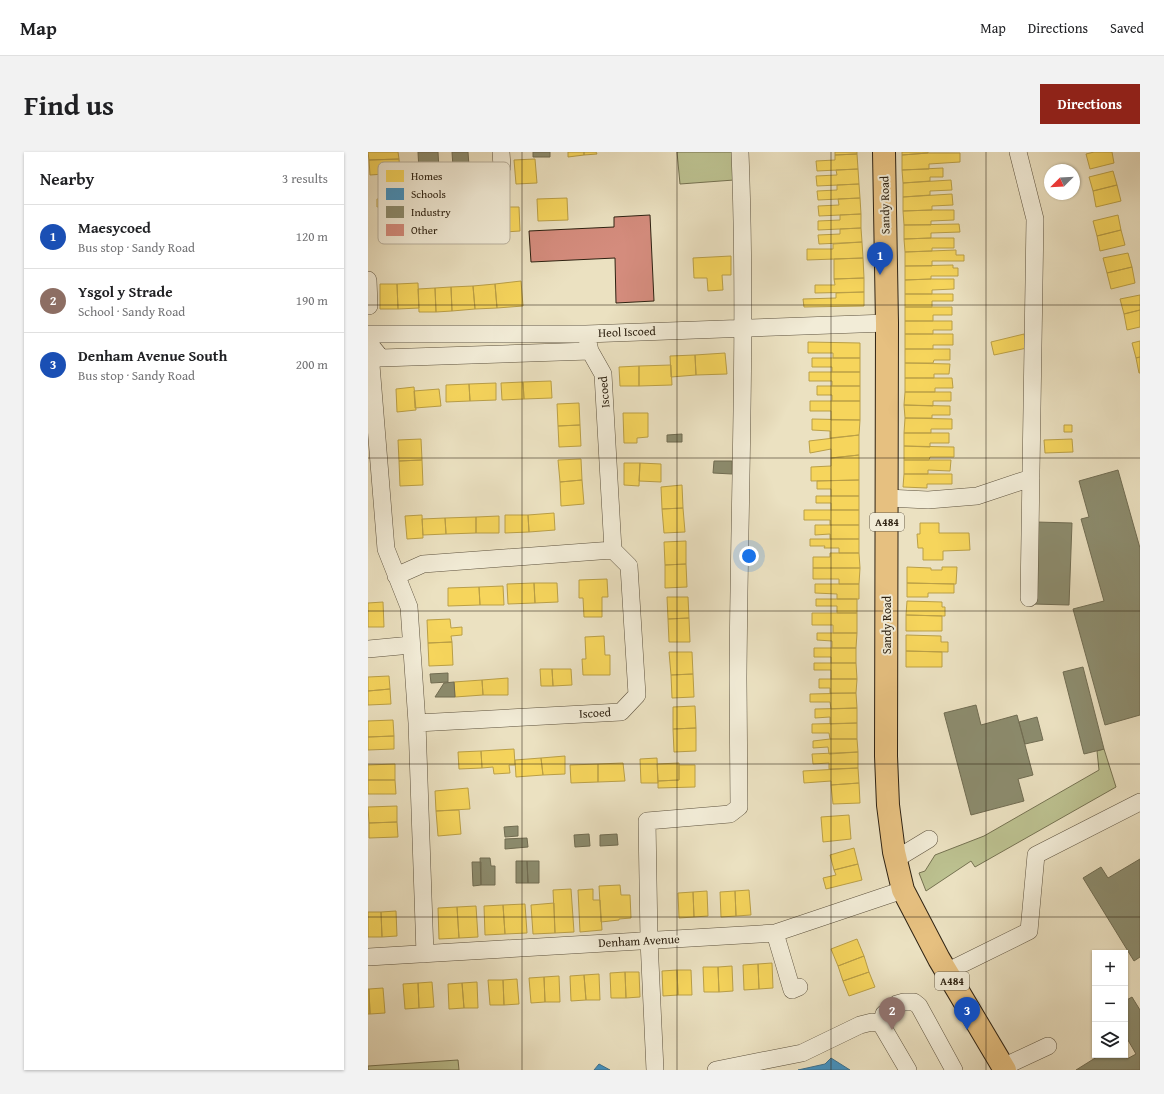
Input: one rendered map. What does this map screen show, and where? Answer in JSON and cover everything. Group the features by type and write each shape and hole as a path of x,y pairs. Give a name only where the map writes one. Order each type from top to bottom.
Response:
{"main road":[{"name":"Sandy Road","path":"884,152 887,323 886,756 888,805 894,852 904,890 946,972 1004,1068"}],"street":[{"path":"655,1070 649,940 647,821 730,814 739,807 738,680 743,328 743,214 740,152"},
{"path":"1018,152 1035,219 1029,598"},
{"path":"368,280 369,306"},
{"name":"Heol Iscoed","path":"368,334 586,334 887,323"},
{"name":"Iscoed","path":"418,724 621,712 637,695 629,566 613,550 603,374 590,351 586,334"},
{"path":"368,342 381,358 590,351"},
{"path":"368,357 370,365 386,548 408,607 418,724 424,954"},
{"path":"887,498 928,500 977,496 1031,478"},
{"path":"396,576 423,564 613,550"},
{"path":"368,649 411,645"},
{"path":"946,972 1030,931 1036,856 1140,802"},
{"path":"896,859 929,839"},
{"name":"Denham Avenue","path":"368,957 774,933 904,890"},
{"path":"774,933 792,990 799,987"},
{"path":"881,1024 884,1014 897,1004 914,1002 919,1006 954,1070"},
{"path":"716,1070 802,1053 860,1025 872,1022 881,1024 908,1070"},
{"path":"1004,1068 1048,1046"}],"green space":[{"path":"677,152 732,152 734,180 680,184"},
{"path":"1104,749 1116,787 975,867 971,861 926,891 919,873 925,871 935,855 984,836 1099,770 1097,751"},
{"path":"458,1060 459,1070 368,1070 368,1066"}],"building: Homes":[{"path":"368,152 398,152 399,159 369,160"},
{"path":"568,152 584,152 584,155 568,157"},
{"path":"584,152 596,152 597,154 584,155"},
{"path":"835,152 857,152 857,154 835,155"},
{"path":"902,152 928,152 928,153 902,155"},
{"path":"1094,152 1112,152 1114,163 1090,169 1086,154"},
{"path":"960,153 960,162 929,164 929,169 902,170 902,155"},
{"path":"857,154 858,169 817,171 816,161 835,160 835,155"},
{"path":"399,159 399,162 378,162 378,174 370,175 369,160"},
{"path":"535,159 537,183 516,184 514,160"},
{"path":"943,168 943,177 930,177 930,181 903,183 902,170"},
{"path":"858,169 859,184 817,186 816,176 837,175 836,170"},
{"path":"1113,171 1117,185 1093,191 1089,177"},
{"path":"951,180 952,190 930,191 930,195 903,197 903,183"},
{"path":"859,184 860,198 818,200 817,191 837,190 837,185"},
{"path":"1117,185 1121,201 1096,207 1093,191"},
{"path":"952,194 953,205 932,206 932,210 903,211 903,197"},
{"path":"567,198 568,220 538,221 537,199"},
{"path":"860,198 861,214 819,216 818,206 839,205 838,199"},
{"path":"510,207 519,207 520,231 510,232"},
{"path":"954,210 954,220 931,221 931,225 904,225 903,211"},
{"path":"861,214 861,228 818,230 818,221 840,220 840,215"},
{"path":"1118,215 1121,230 1097,236 1093,221"},
{"path":"959,224 960,232 931,233 931,238 904,239 904,225"},
{"path":"861,228 862,242 819,244 818,235 840,234 840,229"},
{"path":"1121,230 1125,245 1100,251 1097,236"},
{"path":"954,238 954,248 932,248 932,251 905,252 904,239"},
{"path":"862,242 863,258 807,260 807,249 833,249 833,244"},
{"path":"956,250 956,255 964,255 964,261 932,261 932,266 905,266 905,252"},
{"path":"1128,253 1132,267 1107,273 1103,258"},
{"path":"731,256 731,275 722,275 723,290 708,291 707,278 694,278 693,258"},
{"path":"863,258 864,278 834,279 834,259"},
{"path":"953,265 953,268 958,268 958,276 931,276 931,279 905,280 905,266"},
{"path":"1132,267 1135,283 1111,289 1107,273"},
{"path":"864,278 864,292 815,293 815,285 835,285 834,279"},
{"path":"954,279 954,289 932,290 932,294 905,294 905,280"},
{"path":"521,281 523,306 497,308 495,284"},
{"path":"418,283 419,308 398,309 397,284"},
{"path":"380,284 397,284 398,309 380,309"},
{"path":"495,284 497,308 475,309 473,286"},
{"path":"473,286 475,309 452,311 451,287"},
{"path":"451,287 452,311 436,312 435,288"},
{"path":"435,288 436,312 419,312 418,289"},
{"path":"864,292 864,306 804,307 803,299 836,298 836,293"},
{"path":"905,294 953,294 953,301 932,301 932,307 905,307"},
{"path":"1140,295 1140,310 1124,314 1120,299"},
{"path":"905,307 952,307 952,315 933,315 933,321 905,321"},
{"path":"1140,310 1140,327 1127,330 1124,314"},
{"path":"905,321 952,321 952,330 933,330 933,334 905,334"},
{"path":"905,334 953,334 953,345 933,345 933,349 905,349"},
{"path":"1024,334 1027,348 994,355 991,342"},
{"path":"1140,341 1140,357 1136,358 1132,343"},
{"path":"808,342 860,343 860,358 833,358 833,353 808,353"},
{"path":"905,349 950,349 950,360 934,360 933,363 905,363"},
{"path":"725,353 727,374 696,375 695,355"},
{"path":"695,355 696,375 671,377 670,356"},
{"path":"1140,357 1140,373 1139,373 1136,358"},
{"path":"812,358 860,358 860,372 832,372 832,367 812,367"},
{"path":"905,363 950,364 949,374 934,374 934,378 905,378"},
{"path":"671,365 672,385 639,386 639,366"},
{"path":"639,366 639,386 620,386 619,367"},
{"path":"809,372 860,372 860,386 832,386 832,381 809,381"},
{"path":"905,378 952,378 953,388 935,388 935,392 905,392"},
{"path":"551,381 552,398 524,399 523,382"},
{"path":"523,382 524,399 502,400 501,383"},
{"path":"496,383 496,400 470,401 469,384"},
{"path":"469,384 470,401 446,402 446,385"},
{"path":"817,386 860,386 860,401 832,401 832,395 817,395"},
{"path":"414,387 416,410 397,412 396,389"},
{"path":"439,389 441,406 415,408 414,391"},
{"path":"905,392 951,392 951,401 933,401 933,406 904,405"},
{"path":"810,401 860,401 860,420 831,420 831,411 810,411"},
{"path":"579,403 580,425 558,426 557,404"},
{"path":"904,405 950,406 950,415 932,415 932,418 905,418"},
{"path":"623,413 648,413 648,437 637,438 637,443 624,443"},
{"path":"905,418 952,419 952,429 931,429 931,433 904,433"},
{"path":"812,419 860,420 859,435 830,438 830,431 812,430"},
{"path":"580,425 581,446 559,447 558,426"},
{"path":"1064,425 1072,425 1072,432 1064,432"},
{"path":"904,433 949,433 949,443 930,443 930,447 904,446"},
{"path":"859,435 859,455 831,458 831,449 810,453 809,441"},
{"path":"421,439 422,460 399,461 398,440"},
{"path":"1072,439 1073,452 1045,453 1044,440"},
{"path":"904,446 954,447 954,457 930,457 929,460 904,460"},
{"path":"859,455 859,480 811,481 811,467 831,466 831,458"},
{"path":"581,459 582,480 560,482 558,460"},
{"path":"422,460 423,485 400,486 399,461"},
{"path":"904,460 951,460 950,471 928,470 928,474 904,474"},
{"path":"624,463 640,463 639,486 624,485"},
{"path":"640,463 661,464 661,482 639,481"},
{"path":"904,474 952,474 952,484 927,484 927,488 903,487"},
{"path":"582,480 584,504 561,506 560,482"},
{"path":"859,480 859,496 831,496 831,489 817,489 817,481"},
{"path":"682,485 683,508 662,509 661,487"},
{"path":"816,496 859,496 859,510 831,510 831,503 816,503"},
{"path":"683,508 685,532 664,533 662,509"},
{"path":"804,510 859,510 859,525 830,525 830,520 804,520"},
{"path":"554,513 555,530 529,532 528,515"},
{"path":"422,515 423,538 407,539 405,516"},
{"path":"505,515 528,515 529,532 505,533"},
{"path":"499,516 499,533 476,533 476,517"},
{"path":"476,517 476,533 446,534 445,518"},
{"path":"445,518 446,534 423,535 422,519"},
{"path":"920,523 939,523 939,533 969,533 970,550 943,551 943,560 923,560 923,548 918,548 917,534 920,534"},
{"path":"815,525 859,525 859,539 830,539 830,534 815,535"},
{"path":"810,539 859,539 859,553 839,553 839,548 810,546"},
{"path":"686,541 686,564 665,565 664,542"},
{"path":"830,553 859,553 860,568 813,568 813,557 830,557"},
{"path":"686,564 687,587 665,588 665,565"},
{"path":"907,567 942,570 942,567 957,567 956,584 907,583"},
{"path":"813,568 860,568 859,584 839,584 839,579 813,579"},
{"path":"607,579 608,597 602,597 602,617 584,617 583,598 579,598 579,580"},
{"path":"534,583 535,603 508,604 507,584"},
{"path":"534,583 557,583 558,602 535,603"},
{"path":"907,583 954,584 954,593 928,593 928,597 907,597"},
{"path":"815,584 859,584 859,599 837,599 837,594 815,593"},
{"path":"503,586 504,605 480,605 479,587"},
{"path":"479,587 480,605 448,606 448,588"},
{"path":"667,597 688,597 689,618 668,619"},
{"path":"816,599 857,599 857,613 837,613 837,606 816,606"},
{"path":"907,601 942,602 942,607 945,607 945,616 906,615"},
{"path":"383,602 384,627 368,627 368,603"},
{"path":"812,613 857,613 857,633 833,633 833,625 812,625"},
{"path":"906,615 942,616 942,631 906,631"},
{"path":"689,618 690,642 669,642 668,619"},
{"path":"450,619 451,628 462,627 462,635 451,636 452,642 428,643 427,620"},
{"path":"817,633 857,633 856,648 832,648 832,641 817,640"},
{"path":"906,635 941,636 941,642 948,642 948,652 906,651"},
{"path":"604,636 605,655 610,655 610,675 583,675 582,659 586,659 585,637"},
{"path":"452,642 453,665 429,666 428,643"},
{"path":"814,648 856,648 856,663 831,663 831,657 814,657"},
{"path":"906,651 942,652 942,667 906,667"},
{"path":"669,652 692,652 693,674 671,675"},
{"path":"814,663 856,663 857,679 831,679 831,670 814,670"},
{"path":"540,669 552,669 553,686 541,686"},
{"path":"552,669 571,669 572,685 553,686"},
{"path":"693,674 694,697 672,698 671,675"},
{"path":"389,676 390,689 368,691 368,677"},
{"path":"508,678 508,695 483,695 482,680"},
{"path":"819,679 857,679 856,693 830,693 830,688 819,688"},
{"path":"482,680 483,695 455,697 454,682"},
{"path":"390,689 391,704 368,705 368,691"},
{"path":"856,693 857,708 831,709 830,702 810,702 810,694"},
{"path":"695,706 696,728 673,729 673,707"},
{"path":"857,708 857,723 830,724 830,717 815,718 815,709"},
{"path":"393,720 394,736 368,737 368,721"},
{"path":"857,723 857,739 830,739 829,733 812,733 812,724"},
{"path":"696,728 696,751 674,752 673,729"},
{"path":"394,736 394,749 368,750 368,737"},
{"path":"830,739 857,739 858,752 829,754 828,747 813,748 813,741"},
{"path":"514,749 515,765 509,765 510,773 494,774 493,767 482,768 481,751"},
{"path":"481,751 482,768 459,769 458,752"},
{"path":"858,752 858,768 829,769 829,763 813,764 812,754"},
{"path":"565,756 565,774 543,775 541,758"},
{"path":"541,758 543,775 516,777 515,760"},
{"path":"657,758 658,783 641,783 640,759"},
{"path":"623,763 625,781 598,782 598,764"},
{"path":"679,763 679,780 658,781 657,764"},
{"path":"395,764 395,780 368,780 368,765"},
{"path":"598,764 598,782 571,783 570,765"},
{"path":"679,765 695,765 695,787 658,788 658,781 679,780"},
{"path":"858,768 859,783 831,785 831,781 804,783 803,771"},
{"path":"368,780 395,780 396,794 368,794"},
{"path":"859,783 860,803 833,804 831,785"},
{"path":"468,788 470,809 436,811 435,791"},
{"path":"397,806 397,822 369,823 368,807"},
{"path":"459,810 461,834 438,836 436,811"},
{"path":"849,815 851,839 823,842 821,817"},
{"path":"397,822 398,837 369,838 369,823"},
{"path":"854,848 858,864 834,870 830,855"},
{"path":"858,864 862,880 826,889 823,878 836,875 834,870"},
{"path":"620,885 621,895 630,895 631,918 601,922 599,886"},
{"path":"571,889 574,932 555,933 553,890"},
{"path":"593,889 593,900 600,900 602,930 580,932 578,890"},
{"path":"749,890 751,915 736,916 735,891"},
{"path":"707,891 708,916 694,917 693,892"},
{"path":"735,891 736,916 721,917 720,892"},
{"path":"693,892 694,917 679,918 678,893"},
{"path":"554,903 555,933 533,934 531,905"},
{"path":"525,904 527,933 505,934 503,905"},
{"path":"503,905 505,934 485,935 484,906"},
{"path":"476,906 478,937 459,938 457,907"},
{"path":"457,907 459,938 439,939 438,908"},
{"path":"396,911 397,936 382,937 381,912"},
{"path":"368,912 381,912 382,937 368,937"},
{"path":"857,939 864,956 838,966 831,949"},
{"path":"864,956 869,972 843,981 838,966"},
{"path":"772,963 773,988 759,989 758,964"},
{"path":"758,964 759,989 744,990 743,965"},
{"path":"732,966 733,991 719,992 718,967"},
{"path":"703,967 718,967 719,992 704,992"},
{"path":"677,970 678,995 663,996 662,971"},
{"path":"677,970 691,970 692,995 678,995"},
{"path":"625,972 626,998 611,998 610,973"},
{"path":"625,972 639,972 640,997 626,998"},
{"path":"869,972 875,987 849,996 843,981"},
{"path":"599,974 600,1000 586,1000 584,975"},
{"path":"584,975 586,1000 571,1001 570,976"},
{"path":"559,976 560,1002 545,1002 544,977"},
{"path":"544,977 545,1002 531,1003 529,978"},
{"path":"517,979 519,1004 504,1005 503,980"},
{"path":"488,980 503,980 504,1005 490,1005"},
{"path":"432,982 434,1007 419,1008 418,983"},
{"path":"477,982 478,1008 464,1008 462,983"},
{"path":"418,983 419,1008 405,1009 403,984"},
{"path":"462,983 464,1008 449,1009 448,984"},
{"path":"383,988 385,1013 370,1014 369,989"},
{"path":"369,989 370,1014 368,1014"}],"building: Schools":[{"path":"831,1058 850,1070 798,1070 825,1064"},
{"path":"599,1064 610,1070 594,1070"}],"building: Industry":[{"path":"418,152 438,152 439,162 419,162"},
{"path":"452,152 468,152 469,162 453,162"},
{"path":"533,152 550,152 550,157 533,157"},
{"path":"682,434 682,442 667,442 667,435"},
{"path":"714,461 732,461 732,474 713,473"},
{"path":"1118,470 1140,548 1140,715 1105,725 1073,609 1104,601 1081,519 1089,517 1079,481"},
{"path":"1036,522 1072,523 1069,605 1033,604"},
{"path":"1083,667 1104,749 1084,754 1063,672"},
{"path":"448,673 448,682 431,683 430,674"},
{"path":"454,682 455,697 435,697 444,683"},
{"path":"976,705 981,725 1017,715 1033,775 1018,779 1024,801 971,815 944,713"},
{"path":"1037,717 1043,740 1025,744 1019,722"},
{"path":"518,826 518,836 505,837 504,827"},
{"path":"589,834 590,846 575,847 574,835"},
{"path":"617,834 618,845 600,846 600,835"},
{"path":"527,838 528,847 505,849 505,839"},
{"path":"480,858 490,858 491,866 495,866 495,885 481,885"},
{"path":"1140,859 1140,957 1134,961 1083,878 1101,867 1108,878"},
{"path":"516,861 527,861 528,883 516,883"},
{"path":"527,861 539,861 539,883 528,883"},
{"path":"472,862 481,862 481,885 473,886"},
{"path":"1132,997 1140,1010 1140,1070 1076,1070 1095,1058 1127,1059 1136,1054 1128,1040 1128,999"}],"building: Other":[{"path":"650,215 654,301 616,303 615,258 531,262 529,231 614,227 614,217"}],"place":[{"name":"Maesycoed","path":"880,275"},
{"name":"Ysgol y Strade","path":"892,1030"},
{"name":"Denham Avenue South","path":"967,1030"}]}
